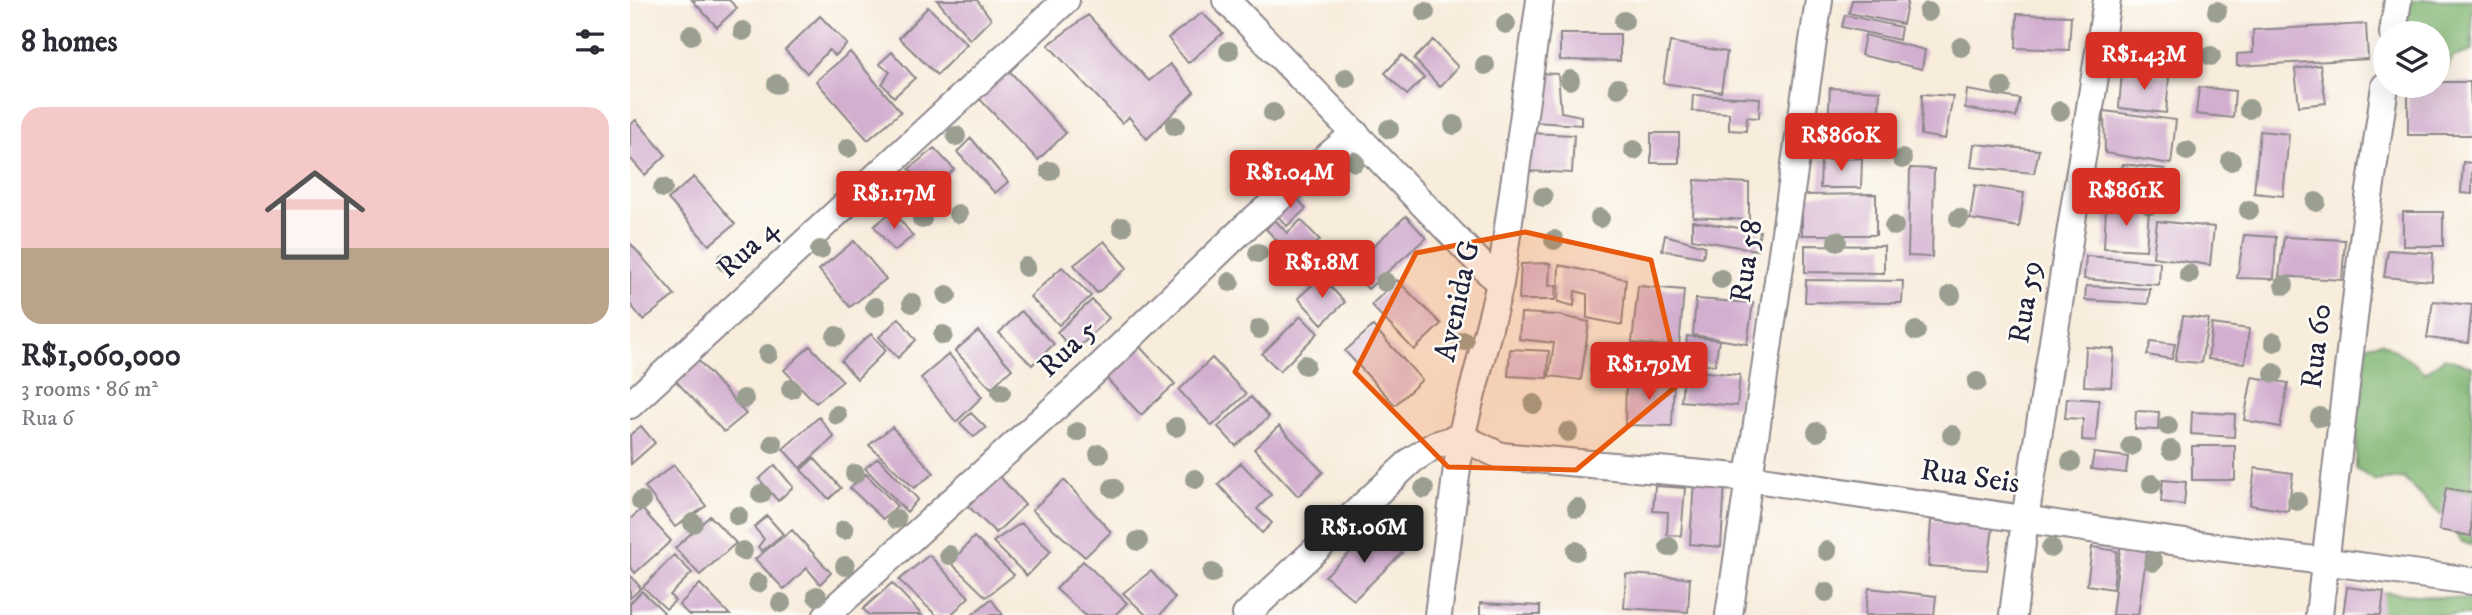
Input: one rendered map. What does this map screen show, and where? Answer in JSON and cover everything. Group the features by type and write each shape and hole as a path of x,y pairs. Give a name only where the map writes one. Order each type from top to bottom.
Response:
{"street":[{"name":"Rua 4","path":"630,405 1066,0"},
{"path":"1226,0 1500,284"},
{"name":"Avenida G","path":"1438,615 1461,436 1500,284 1540,0"},
{"name":"Rua 58","path":"1729,615 1819,0"},
{"name":"Rua 59","path":"2013,615 2025,519 2107,0"},
{"path":"2395,21 2398,0"},
{"name":"Rua 60","path":"2319,615 2364,233 2383,98"},
{"name":"Rua 5","path":"827,615 1091,375 1244,228 1355,133"},
{"path":"1246,615 1412,460 1435,445 1461,436"},
{"name":"Rua Seis","path":"1461,436 1501,456 1748,478 2472,581"}],"highlighted area":[{"path":"1525,232 1651,260 1680,383 1576,470 1448,467 1355,372 1416,253"}],"green space":[{"path":"2396,0 2472,0 2472,51 2453,57 2450,63 2450,21 2407,21"},
{"path":"2381,342 2409,359 2425,373 2444,358 2472,366 2472,544 2462,542 2442,516 2403,478 2376,481 2356,469 2356,433 2337,397 2358,347"},
{"path":"2369,591 2472,600 2472,615 2369,615"}],"building":[{"path":"692,0 729,0 737,8 717,27"},
{"path":"937,0 977,0 991,19 970,40"},
{"path":"1852,0 1908,0 1903,24 1849,13"},
{"path":"928,7 967,44 937,75 899,38"},
{"path":"1202,13 1223,33 1188,63 1168,38"},
{"path":"2017,14 2071,16 2069,50 2016,48"},
{"path":"1088,15 1149,81 1170,64 1194,92 1147,139 1129,117 1122,123 1048,45"},
{"path":"1845,15 1901,27 1899,40 1842,27"},
{"path":"820,16 847,44 835,56 829,50 807,73 785,50"},
{"path":"2366,24 2368,59 2237,66 2237,54 2253,53 2253,30"},
{"path":"1560,34 1620,34 1620,61 1560,60"},
{"path":"1865,35 1925,50 1922,69 1861,55"},
{"path":"2144,37 2176,38 2176,49 2168,49 2167,68 2143,68"},
{"path":"1433,40 1458,67 1440,87 1414,59"},
{"path":"1670,42 1727,52 1721,92 1663,83"},
{"path":"850,52 901,112 868,140 816,81"},
{"path":"892,52 915,78 894,97 882,84 890,72 879,64"},
{"path":"1402,55 1424,78 1407,95 1385,73"},
{"path":"1004,65 1066,133 1038,160 974,93"},
{"path":"2320,65 2326,103 2299,106 2295,69"},
{"path":"2122,71 2169,77 2166,113 2119,108"},
{"path":"1537,73 1558,74 1561,112 1581,116 1581,125 1535,122"},
{"path":"2450,82 2470,82 2472,135 2408,135 2408,98 2450,98"},
{"path":"2199,87 2235,91 2233,118 2196,114"},
{"path":"1830,88 1880,91 1878,130 1828,128"},
{"path":"1967,90 2020,99 2016,117 1965,108"},
{"path":"1922,94 1953,96 1945,139 1921,135"},
{"path":"1693,95 1760,98 1759,118 1747,117 1746,131 1729,130 1729,113 1692,111"},
{"path":"2104,111 2176,120 2171,164 2105,153"},
{"path":"636,120 666,155 645,175 630,158 630,125"},
{"path":"2260,131 2289,134 2283,196 2254,193"},
{"path":"1528,133 1574,135 1572,173 1526,171"},
{"path":"1651,133 1679,133 1679,163 1651,163"},
{"path":"971,138 1008,182 995,193 957,152"},
{"path":"1974,144 2039,150 2034,173 1971,167"},
{"path":"934,148 954,169 933,191 909,169"},
{"path":"1862,158 1861,188 1820,188 1821,160"},
{"path":"2463,162 2472,163 2472,194 2461,193"},
{"path":"2123,164 2165,169 2161,202 2118,198"},
{"path":"1329,167 1338,179 1319,196 1309,185"},
{"path":"1910,168 1934,169 1932,257 1908,256"},
{"path":"694,177 735,224 709,245 668,199"},
{"path":"1695,180 1749,183 1749,220 1693,217"},
{"path":"1975,185 2024,193 2019,227 1970,219"},
{"path":"1293,193 1306,209 1287,226 1273,211"},
{"path":"1876,194 1876,235 1802,235 1802,195"},
{"path":"2106,206 2149,210 2146,250 2104,248"},
{"path":"893,211 913,236 894,251 874,226"},
{"path":"2403,212 2443,212 2443,246 2403,246"},
{"path":"1406,216 1426,238 1368,289 1349,268"},
{"path":"1275,220 1287,233 1301,220 1320,240 1297,262 1266,229"},
{"path":"1692,221 1760,231 1757,250 1692,239"},
{"path":"2157,221 2214,227 2210,265 2153,257"},
{"path":"1665,235 1705,246 1703,257 1662,250"},
{"path":"2244,235 2276,237 2274,279 2237,278"},
{"path":"2284,237 2345,240 2342,280 2279,276"},
{"path":"854,241 886,279 850,307 819,270"},
{"path":"1104,241 1127,268 1097,293 1074,265"},
{"path":"630,243 675,295 643,320 630,304"},
{"path":"1805,245 1884,246 1884,273 1805,272"},
{"path":"2388,250 2433,253 2432,281 2384,277"},
{"path":"2086,256 2160,262 2159,285 2084,279"},
{"path":"1550,263 1549,286 1556,285 1555,300 1519,300 1521,264"},
{"path":"1559,265 1626,279 1622,325 1587,318 1587,294 1575,291 1574,306 1558,302"},
{"path":"1062,267 1091,296 1059,325 1030,297"},
{"path":"1321,277 1345,302 1322,324 1298,298"},
{"path":"1397,280 1441,324 1414,350 1371,305"},
{"path":"1806,280 1903,281 1902,303 1805,302"},
{"path":"1638,286 1684,290 1679,347 1632,343"},
{"path":"2086,286 2150,289 2148,304 2085,300"},
{"path":"1696,299 1753,303 1747,344 1693,335"},
{"path":"1092,300 1109,318 1074,352 1057,332"},
{"path":"2433,301 2472,305 2468,343 2427,338"},
{"path":"1021,311 1054,344 1032,365 999,333"},
{"path":"1521,313 1558,315 1589,322 1581,380 1549,376 1554,343 1519,339"},
{"path":"1301,316 1318,333 1280,371 1262,354"},
{"path":"2183,316 2209,319 2201,363 2175,361"},
{"path":"899,318 916,340 898,358 879,337"},
{"path":"2212,324 2249,329 2245,363 2208,359"},
{"path":"1373,326 1422,380 1395,405 1345,351"},
{"path":"978,331 1012,369 991,388 955,351"},
{"path":"871,334 886,350 857,379 841,361"},
{"path":"1687,336 1719,340 1715,365 1685,362"},
{"path":"2151,341 2175,344 2172,359 2147,355"},
{"path":"810,346 843,381 816,403 784,370"},
{"path":"1139,346 1175,384 1141,415 1105,377"},
{"path":"2086,347 2114,349 2111,387 2084,386"},
{"path":"1510,349 1549,351 1547,378 1508,376"},
{"path":"949,354 982,397 956,422 921,378"},
{"path":"1212,358 1246,394 1212,426 1179,390"},
{"path":"698,360 746,414 724,432 675,380"},
{"path":"1684,370 1740,375 1737,406 1681,401"},
{"path":"1626,377 1674,379 1672,426 1625,425"},
{"path":"2252,377 2288,383 2280,427 2244,420"},
{"path":"1251,397 1269,417 1236,446 1218,427"},
{"path":"2067,398 2099,400 2096,441 2082,440 2083,419 2065,418"},
{"path":"2136,411 2159,412 2158,430 2135,429"},
{"path":"2192,412 2235,414 2234,437 2191,434"},
{"path":"971,413 986,428 974,437 960,423"},
{"path":"819,417 834,437 800,468 783,449"},
{"path":"641,426 655,443 631,464 630,435"},
{"path":"1279,426 1323,472 1298,496 1254,449"},
{"path":"892,427 934,473 914,488 869,445"},
{"path":"2192,446 2235,446 2235,480 2192,480"},
{"path":"2094,453 2128,457 2126,473 2091,469"},
{"path":"814,458 841,488 829,499 801,470"},
{"path":"878,458 918,499 907,512 865,468"},
{"path":"1241,463 1271,495 1257,509 1272,523 1262,533 1218,484"},
{"path":"674,465 706,506 675,527 645,487"},
{"path":"775,465 793,487 778,501 759,479"},
{"path":"2255,468 2293,473 2288,511 2250,505"},
{"path":"997,473 1025,505 996,533 967,505"},
{"path":"866,474 897,506 883,519 850,488"},
{"path":"1064,480 1111,532 1085,557 1032,510"},
{"path":"1694,480 1725,482 1721,547 1690,544"},
{"path":"2163,480 2186,482 2184,505 2161,502"},
{"path":"1655,486 1685,488 1681,536 1667,535 1668,512 1653,511"},
{"path":"2446,488 2472,493 2471,536 2439,530"},
{"path":"642,509 671,541 635,573 630,567 630,519"},
{"path":"710,516 736,543 700,575 675,548"},
{"path":"767,516 783,534 762,551 758,547 764,539 754,527"},
{"path":"1931,520 1993,528 1987,570 1928,566"},
{"path":"1021,523 1051,551 1027,576 993,542"},
{"path":"1376,529 1402,553 1354,600 1325,576"},
{"path":"792,530 831,573 820,584 807,568 784,589 755,559"},
{"path":"974,537 1014,575 986,597 951,563"},
{"path":"2121,540 2148,544 2138,615 2112,615"},
{"path":"2092,547 2117,551 2113,589 2087,585"},
{"path":"674,555 692,573 670,595 675,601 666,609 643,587"},
{"path":"929,555 969,597 951,615 936,615 899,580"},
{"path":"1083,561 1127,603 1115,615 1085,615 1056,589"},
{"path":"1151,571 1175,598 1160,615 1146,615 1123,593"},
{"path":"1626,574 1690,578 1688,612 1624,608"},
{"path":"630,575 641,588 630,598"},
{"path":"892,583 922,615 869,615 863,609"},
{"path":"700,584 730,615 689,615 679,605"},
{"path":"2347,587 2384,592 2381,615 2343,615"},
{"path":"1869,588 1936,596 1934,615 1865,615"},
{"path":"642,591 664,612 661,615 630,615 630,603"},
{"path":"991,599 1003,615 972,615"},
{"path":"1480,603 1540,606 1540,615 1480,615"}]}
